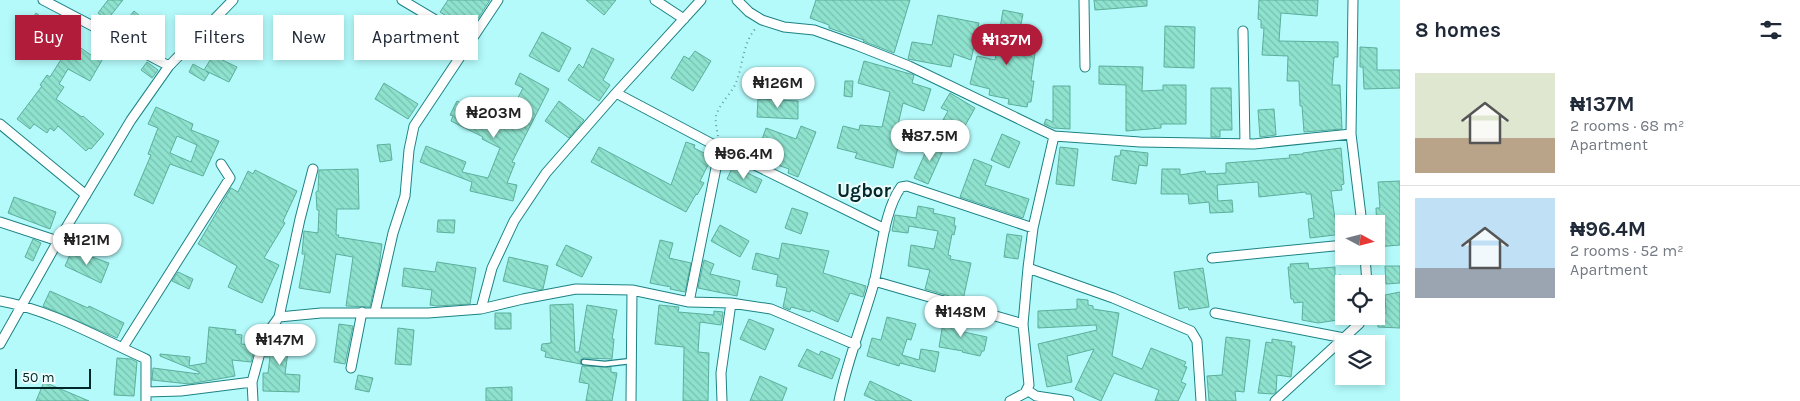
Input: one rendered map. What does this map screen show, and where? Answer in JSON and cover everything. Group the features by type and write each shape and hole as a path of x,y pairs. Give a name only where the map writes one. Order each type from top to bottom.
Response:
{"street":[{"path":"42,0 169,66"},
{"path":"0,344 58,241 131,120 169,66 233,0"},
{"path":"402,0 427,15"},
{"path":"478,30 498,0"},
{"path":"655,0 684,20"},
{"path":"481,309 492,268 514,221 546,173 701,0"},
{"path":"737,0 749,12 762,20 784,27 814,30 865,48 909,66 1054,136 1140,142 1245,144 1350,134"},
{"path":"1084,0 1084,68"},
{"path":"1354,0 1350,134 1361,215"},
{"path":"1243,31 1245,144"},
{"path":"375,312 393,233 404,196 409,150 414,126 458,60"},
{"path":"616,93 720,148 885,229"},
{"path":"0,124 86,195"},
{"path":"1028,390 1029,377 1023,324 1028,268 1033,228 1054,136"},
{"path":"689,302 720,148"},
{"path":"123,347 230,178 220,164"},
{"path":"253,401 252,382 264,338 279,317 313,169"},
{"path":"839,401 874,281 885,229 896,194 901,187 907,186 1033,228"},
{"path":"0,222 58,241"},
{"path":"1212,258 1335,247"},
{"path":"1028,268 1113,298 1191,332 1197,340 1202,401"},
{"path":"874,281 1023,324"},
{"path":"279,317 321,313 428,313 481,309 523,299 576,290 632,290 689,302 731,303 772,309 856,345"},
{"path":"631,401 632,290"},
{"path":"0,301 22,305 123,347 146,359 146,397 252,382"},
{"path":"722,401 722,373 731,303"},
{"path":"351,368 362,312"},
{"path":"1215,313 1335,336"},
{"path":"1347,335 1358,325"},
{"path":"1275,401 1335,346"},
{"path":"1010,401 1028,390"},
{"path":"1028,390 1036,396 1069,401"}],"lane":[{"path":"584,362 605,364 631,361"}],"path":[{"path":"720,148 716,117 735,83 752,32 762,20"}],"building":[{"path":"108,0 123,0 111,15 101,15 98,13"},
{"path":"448,0 490,0 478,19 478,15 445,15 440,12"},
{"path":"586,0 616,0 604,15"},
{"path":"816,0 910,0 894,53 829,28 829,25 810,18"},
{"path":"1094,0 1147,0 1147,6 1095,10"},
{"path":"1259,0 1318,0 1317,16 1281,13 1279,41 1338,42 1338,57 1334,57 1332,85 1340,85 1342,129 1304,132 1299,81 1287,81 1288,56 1262,55 1264,28 1261,28 1261,20 1258,19"},
{"path":"1003,10 1023,14 1016,50 1035,53 1031,81 1034,81 1031,102 1028,102 1027,107 1008,104 1009,99 989,95 990,89 970,84 977,56 995,60"},
{"path":"134,11 139,15 131,15"},
{"path":"938,15 979,23 971,60 954,54 951,67 908,59 912,42 932,45"},
{"path":"1165,26 1195,27 1194,68 1164,67"},
{"path":"542,32 571,48 559,72 529,56"},
{"path":"1360,47 1377,48 1377,70 1400,70 1400,88 1364,89 1363,67 1360,67"},
{"path":"81,48 91,55 91,60 102,60 90,81 68,69 59,84 64,87 56,99 83,116 104,134 91,149 89,148 86,151 58,126 54,131 50,128 47,133 34,124 30,129 17,119 42,86 40,85 47,75 50,77 61,60 81,60"},
{"path":"592,48 614,59 603,80 610,85 599,101 568,80 579,64 583,68"},
{"path":"695,51 711,61 693,91 671,78 684,56 689,59"},
{"path":"210,60 222,60 237,67 229,82 206,71 209,73 204,81 189,72 193,64 204,70"},
{"path":"864,61 914,75 912,83 931,89 924,111 903,103 897,129 902,130 900,147 898,147 893,168 855,158 857,153 837,148 843,126 859,130 860,125 882,127 890,92 858,83"},
{"path":"147,62 158,70 152,78 141,70"},
{"path":"1099,66 1143,67 1142,91 1163,90 1163,85 1186,85 1186,124 1161,124 1161,128 1126,131 1126,85 1099,84"},
{"path":"520,73 549,89 512,162 515,163 507,183 517,185 513,201 470,191 472,182 420,162 426,146 466,162 462,172 488,178 500,148 451,121 453,116 450,115 457,101 492,119 501,103 512,109 523,88 515,84"},
{"path":"845,81 853,81 852,97 844,96"},
{"path":"384,83 418,104 408,119 375,99"},
{"path":"1053,86 1070,86 1070,129 1053,128 1044,124 1046,119 1053,122"},
{"path":"1211,88 1231,88 1232,130 1220,130 1220,137 1211,137"},
{"path":"950,93 975,108 962,131 943,120 948,111 941,108"},
{"path":"758,99 798,101 798,119 757,117"},
{"path":"559,101 584,120 569,138 545,121"},
{"path":"156,107 193,124 191,130 219,141 203,176 170,164 153,204 134,195 151,155 148,154 158,128 148,124","holes":["177,136 197,145 191,162 170,153"]},
{"path":"1274,109 1276,135 1260,137 1258,110"},
{"path":"801,126 816,132 798,177 788,173 789,169 763,160 764,157 757,154 766,128 796,139"},
{"path":"1002,134 1020,142 1009,168 991,160"},
{"path":"931,140 945,146 928,184 914,178"},
{"path":"686,142 695,145 694,148 712,157 700,181 704,183 686,212 591,162 599,147 671,185"},
{"path":"390,144 392,160 380,162 377,145"},
{"path":"1060,147 1078,149 1074,186 1056,184"},
{"path":"1341,148 1344,184 1341,185 1342,190 1331,191 1335,235 1310,238 1308,219 1314,218 1311,194 1306,194 1306,192 1259,197 1258,182 1217,185 1218,201 1232,200 1233,212 1210,213 1209,202 1189,204 1188,194 1161,194 1162,169 1180,169 1180,175 1205,171 1206,174 1226,173 1226,163 1290,158 1289,155"},
{"path":"1121,150 1148,153 1147,166 1139,165 1136,184 1112,180 1115,156 1120,156"},
{"path":"974,159 992,166 985,185 1029,199 1023,218 960,197"},
{"path":"733,166 762,180 756,193 727,179"},
{"path":"358,169 359,209 337,209 336,235 339,235 338,237 382,244 370,307 346,306 353,257 336,254 330,293 299,288 305,254 302,254 304,231 318,233 319,210 317,210 316,192 318,191 319,170"},
{"path":"255,170 297,191 283,221 285,223 264,258 279,265 262,303 228,287 237,266 198,244 231,188 238,192 248,171 253,174"},
{"path":"1400,181 1400,245 1385,246 1385,215 1376,215 1376,208 1380,208 1378,182"},
{"path":"14,197 56,212 50,229 8,213"},
{"path":"918,206 934,209 933,213 955,218 954,225 956,226 954,235 952,234 948,255 951,256 950,259 971,263 963,300 925,289 930,270 908,266 911,245 934,249 938,231 909,226 908,233 892,231 895,215 916,218"},
{"path":"792,208 808,213 801,234 785,228"},
{"path":"438,220 455,220 454,233 437,232"},
{"path":"720,225 749,241 740,257 711,241"},
{"path":"1007,234 1022,236 1018,259 1004,257"},
{"path":"33,239 41,243 33,261 25,257"},
{"path":"660,240 673,243 669,258 691,263 685,292 650,283"},
{"path":"782,243 829,251 823,273 866,286 863,297 850,293 838,322 811,310 810,312 791,307 790,310 783,307 787,288 776,286 778,275 752,269 756,253 779,259"},
{"path":"566,245 592,257 582,277 556,265"},
{"path":"72,250 109,263 101,283 65,266"},
{"path":"509,257 548,266 543,289 539,290 503,281"},
{"path":"704,260 714,264 710,274 740,281 737,296 698,288"},
{"path":"437,262 476,268 470,304 430,305 432,290 402,286 404,268 435,272"},
{"path":"1308,263 1309,269 1335,267 1335,320 1318,323 1302,320 1303,302 1294,303 1293,299 1291,299 1288,267 1291,267 1290,264"},
{"path":"1385,266 1400,266 1400,283 1386,284"},
{"path":"1203,268 1209,307 1189,310 1188,307 1179,309 1174,272"},
{"path":"178,272 193,279 189,289 172,281"},
{"path":"50,291 88,308 89,306 124,323 117,338 43,306"},
{"path":"1400,292 1400,328 1378,327 1378,325 1385,325 1385,295"},
{"path":"1077,299 1088,300 1088,305 1093,306 1093,309 1119,313 1112,356 1142,369 1151,348 1186,362 1184,366 1187,367 1181,382 1186,384 1178,401 1155,401 1159,390 1114,373 1101,401 1075,389 1094,349 1067,356 1072,382 1047,387 1038,344 1097,330 1096,325 1038,328 1038,311 1077,309"},
{"path":"573,304 575,352 579,352 587,305 617,310 612,339 614,339 612,359 584,358 580,360 581,364 545,357 546,352 541,350 542,344 551,343 550,305"},
{"path":"659,305 679,307 678,312 714,315 714,311 723,312 721,325 700,322 698,352 709,353 708,401 683,401 684,347 655,344"},
{"path":"495,313 511,313 511,329 495,329"},
{"path":"887,317 916,324 911,340 907,339 902,355 919,360 921,349 939,352 935,372 900,363 899,366 867,356 872,338 881,340"},
{"path":"944,317 961,319 959,331 987,337 984,351 982,351 980,356 939,347"},
{"path":"749,319 774,329 765,350 740,339"},
{"path":"339,324 353,326 345,364 334,362"},
{"path":"209,327 236,330 235,334 242,335 241,344 254,345 251,362 232,360 235,376 189,384 152,380 153,368 199,374 199,372 160,356 160,354 190,357 189,366 206,363"},
{"path":"279,328 291,329 285,374 300,375 299,392 263,391 263,373 268,373 270,357 265,357 267,349 271,349 273,336"},
{"path":"398,328 414,330 411,365 395,364"},
{"path":"1226,337 1250,340 1244,392 1235,391 1236,401 1209,401 1207,376 1222,375"},
{"path":"1272,339 1292,342 1291,346 1295,346 1291,377 1277,375 1276,392 1273,394 1258,393 1266,342 1272,343"},
{"path":"807,349 819,355 821,351 840,359 832,379 798,366"},
{"path":"117,358 131,359 137,362 134,396 114,395"},
{"path":"582,366 611,367 611,372 617,373 612,401 586,401 589,384 579,382"},
{"path":"358,375 373,378 369,392 355,389"},
{"path":"760,376 787,388 782,401 750,401"},
{"path":"870,381 912,401 877,401 864,395"},
{"path":"44,382 89,401 36,401"},
{"path":"512,387 512,401 486,401 486,388"}],"district":[{"name":"Ugbor","path":"864,191"}]}
